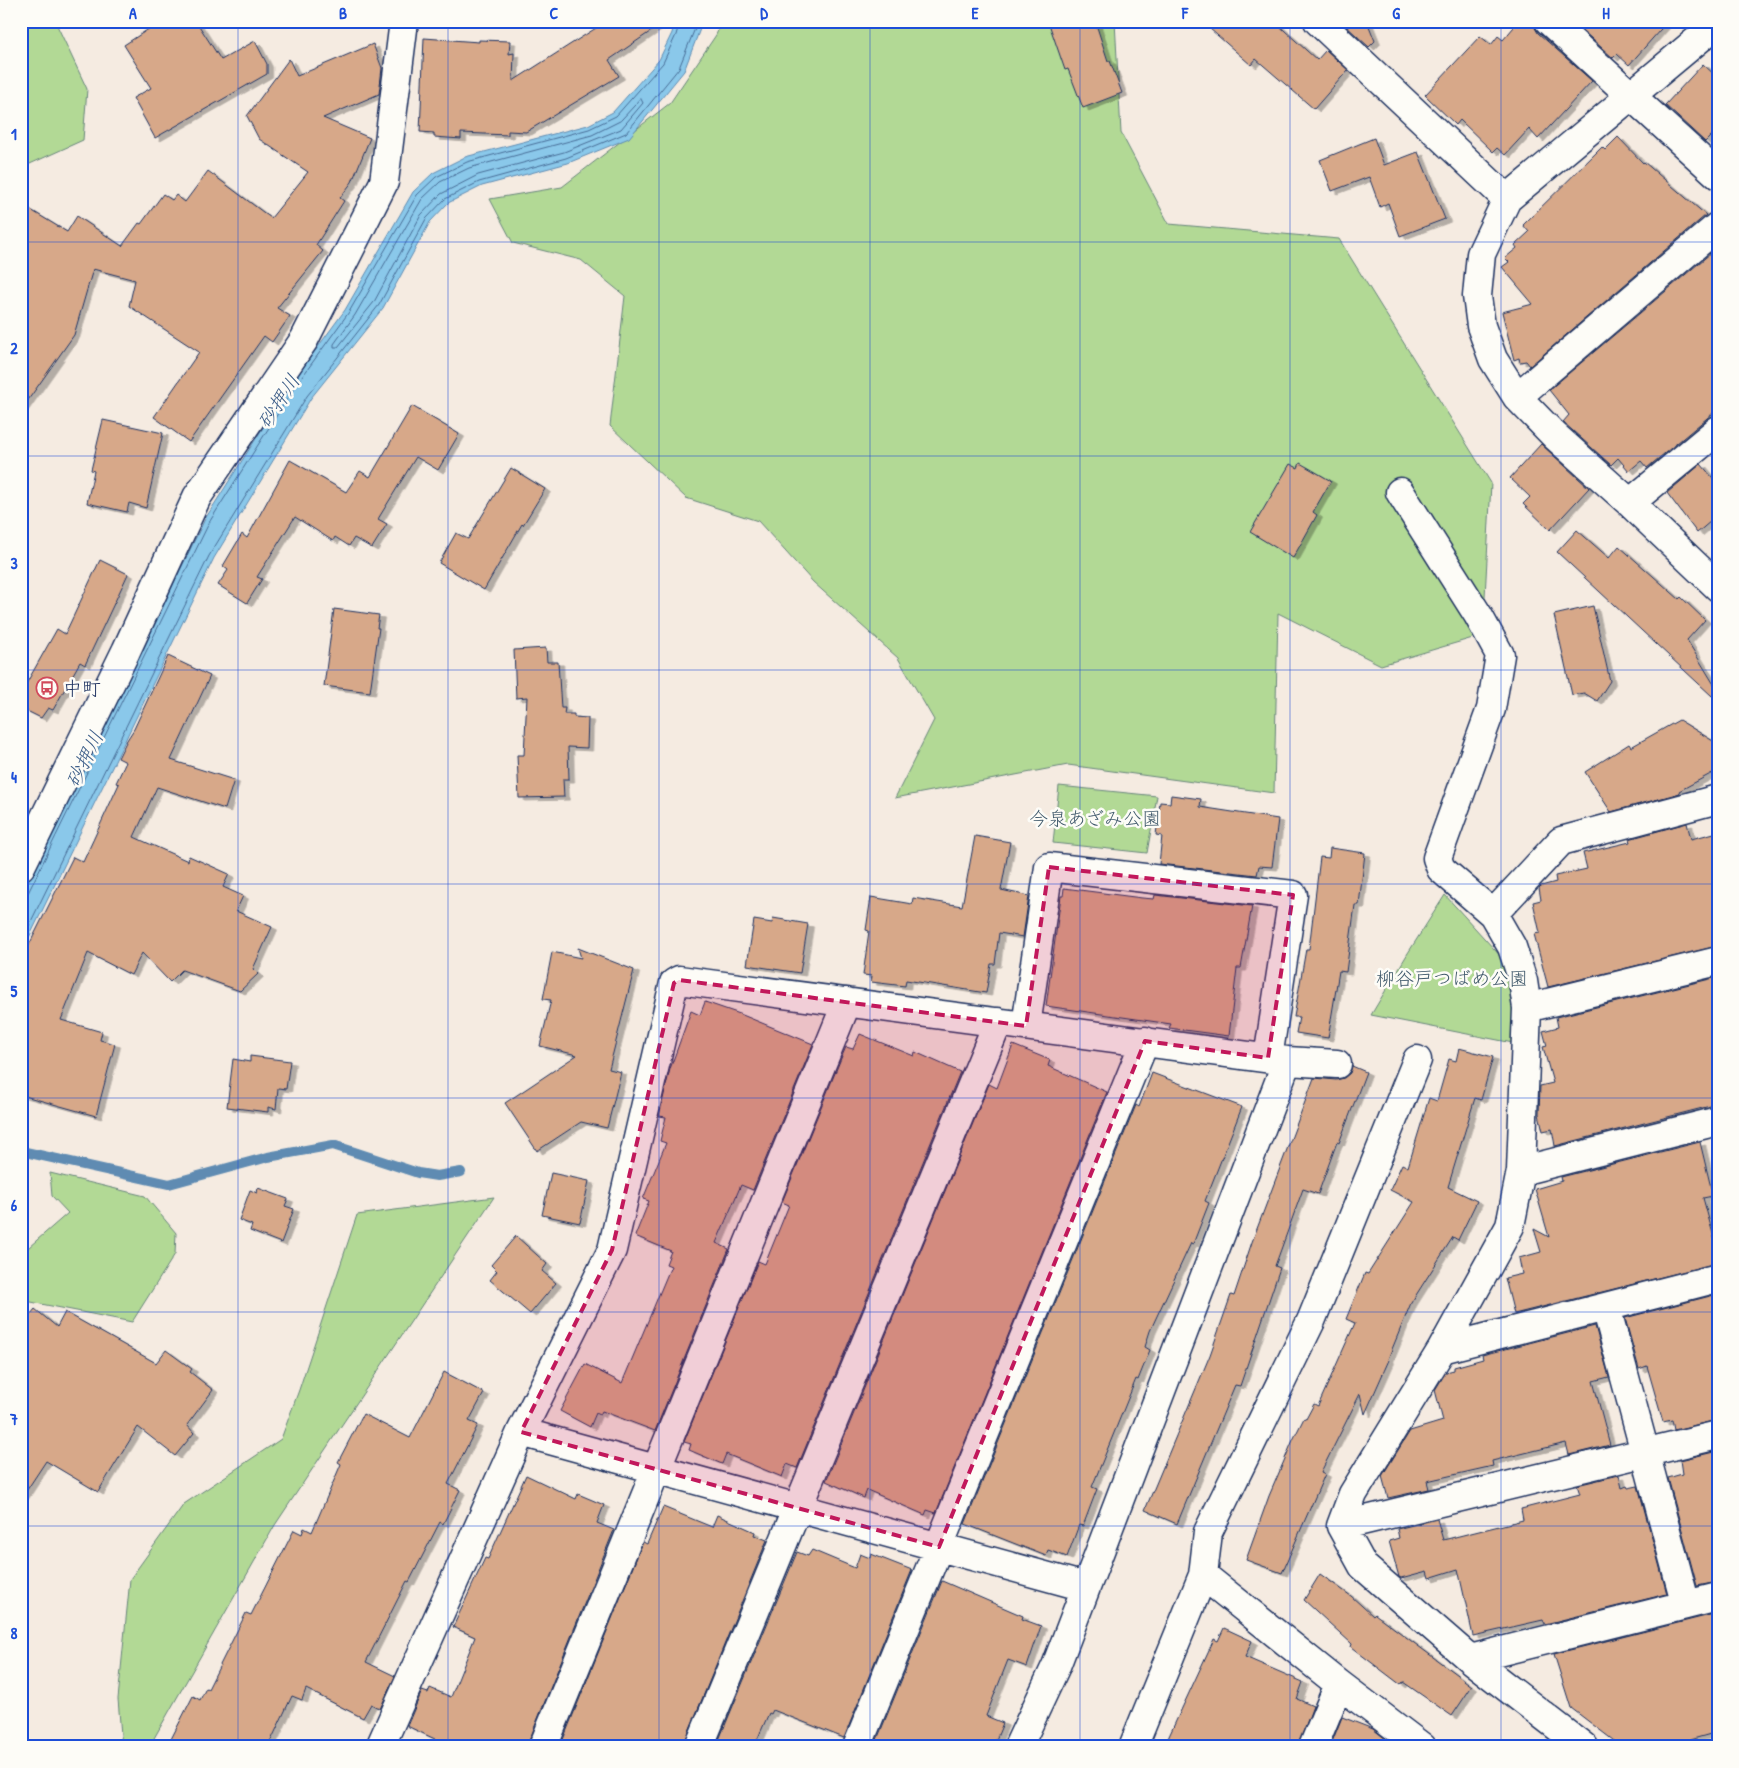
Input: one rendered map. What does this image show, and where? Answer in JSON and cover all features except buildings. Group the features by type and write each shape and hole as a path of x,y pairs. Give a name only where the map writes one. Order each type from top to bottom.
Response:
{"street":[{"path":"21,866 126,651 197,497 304,340 384,182 404,21"},
{"path":"1318,21 1507,199"},
{"path":"1549,21 1718,176"},
{"path":"1718,23 1507,199 1481,254 1477,296 1481,326 1493,359 1517,397 1555,436 1630,503 1718,587"},
{"path":"1517,397 1718,226"},
{"path":"1630,503 1718,430"},
{"path":"1400,492 1478,615 1500,655 1491,709 1437,858 1441,869 1493,914 1512,947 1523,981 1526,1008 1522,1171 1510,1226 1442,1349 1353,1494 1341,1526 1363,1566 1470,1659 1584,1747"},
{"path":"1493,914 1561,841 1718,799"},
{"path":"1018,1747 1056,1666 1278,1059 1293,895 1049,867 1026,1026"},
{"path":"1526,1008 1718,960"},
{"path":"380,1747 521,1432 612,1250 674,983 679,980 1278,1059 1337,1064"},
{"path":"543,1747 847,1002"},
{"path":"699,1747 998,1022"},
{"path":"857,1747 1145,1041"},
{"path":"1133,1747 1203,1574 1208,1532 1311,1321 1417,1060"},
{"path":"1522,1171 1718,1121"},
{"path":"1442,1349 1718,1278"},
{"path":"1606,1307 1686,1605"},
{"path":"521,1432 1085,1587"},
{"path":"1341,1526 1718,1434"},
{"path":"1203,1574 1339,1684 1422,1747"},
{"path":"1470,1659 1718,1597"},
{"path":"1035,1747 1056,1666"},
{"path":"1313,1747 1339,1684"}],"highlighted area":[{"path":"1049,867 1293,895 1268,1058 1145,1041 939,1547 521,1432 612,1250 674,983 679,980 1026,1026"}],"green space":[{"path":"21,21 55,21 87,89 83,140 21,168"},
{"path":"722,21 1115,21 1121,133 1169,224 1339,239 1491,483 1483,635 1381,665 1278,613 1274,793 1068,765 895,798 934,720 898,658 813,582 758,521 686,498 610,426 625,296 581,260 513,243 490,199 562,187 670,103 716,35"},
{"name":"今泉あざみ公園","path":"1059,786 1157,796 1147,853 1053,843"},
{"name":"柳谷戸つばめ公園","path":"1445,895 1504,960 1515,987 1513,1043 1371,1015"},
{"path":"50,1173 145,1196 176,1233 175,1254 132,1322 21,1300 21,1254 68,1213 52,1196"},
{"path":"494,1197 275,1525 149,1747 122,1747 118,1699 130,1579 184,1504 281,1439 357,1215"}],"water":[{"name":"砂押川","path":"675,21 703,21 684,71 629,138 568,163 482,186 448,203 430,222 383,308 311,398 214,558 21,954 21,896 205,519 290,385 345,310 413,192 433,173 465,157 588,125 613,112 659,60 672,33"}],"waterway":[{"path":"21,1151 169,1184 268,1157 333,1145 418,1173 437,1176 461,1172"}],"place":[{"name":"中町","path":"47,688"}]}
